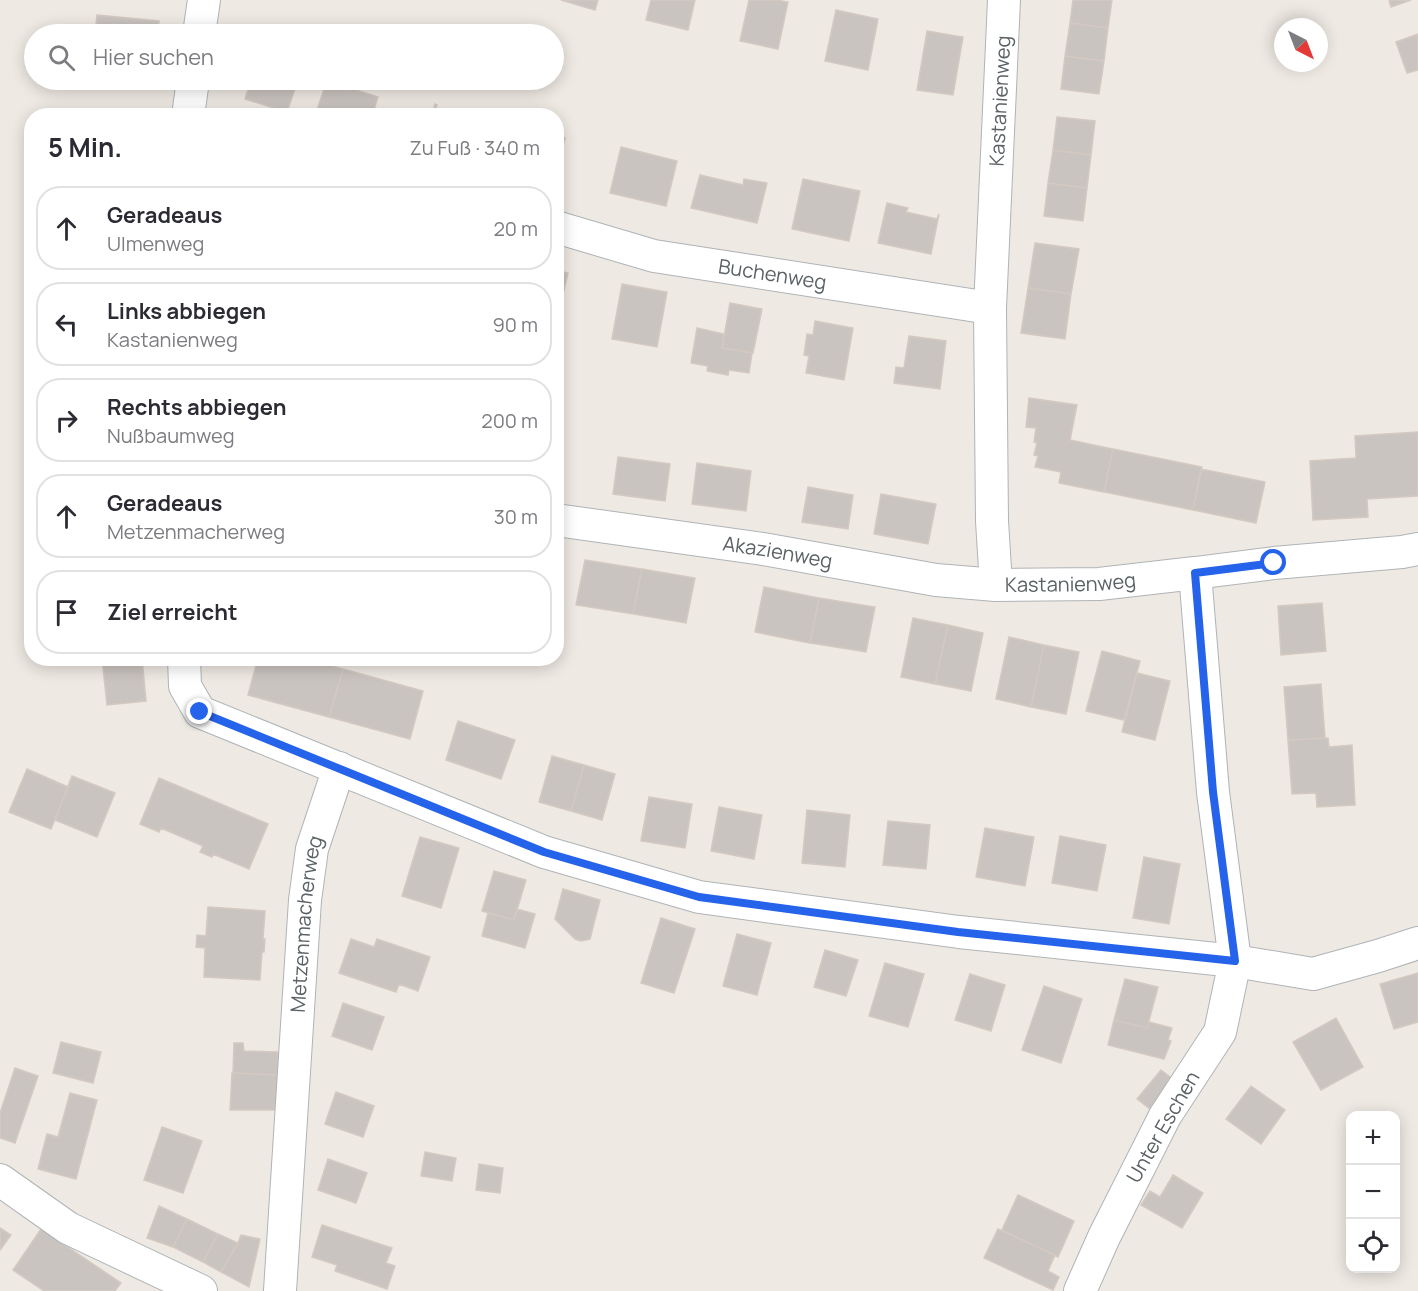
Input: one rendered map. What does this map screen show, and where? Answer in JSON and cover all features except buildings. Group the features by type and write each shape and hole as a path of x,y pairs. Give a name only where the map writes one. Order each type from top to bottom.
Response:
{"street":[{"path":"200,24 204,0"},
{"name":"Kastanienweg","path":"1003,0 990,308 992,520 996,585 1099,584 1418,549"},
{"path":"189,108 192,90"},
{"name":"Buchenweg","path":"564,229 654,256 990,308"},
{"name":"Akazienweg","path":"564,521 763,549 936,580 996,585"},
{"path":"1195,573 1213,792 1235,961"},
{"path":"184,666 185,686 200,712 544,852 699,897 958,932 1235,961 1313,974 1418,943"},
{"name":"Metzenmacherweg","path":"280,1291 305,900 312,849 339,768"},
{"name":"Unter Eschen","path":"1080,1291 1165,1116 1220,1032 1235,961"},
{"path":"0,1180 68,1228 201,1291"}],"route":[{"path":"200,712 544,852 699,897 958,932 1235,961 1213,792 1195,573 1274,563"}]}
